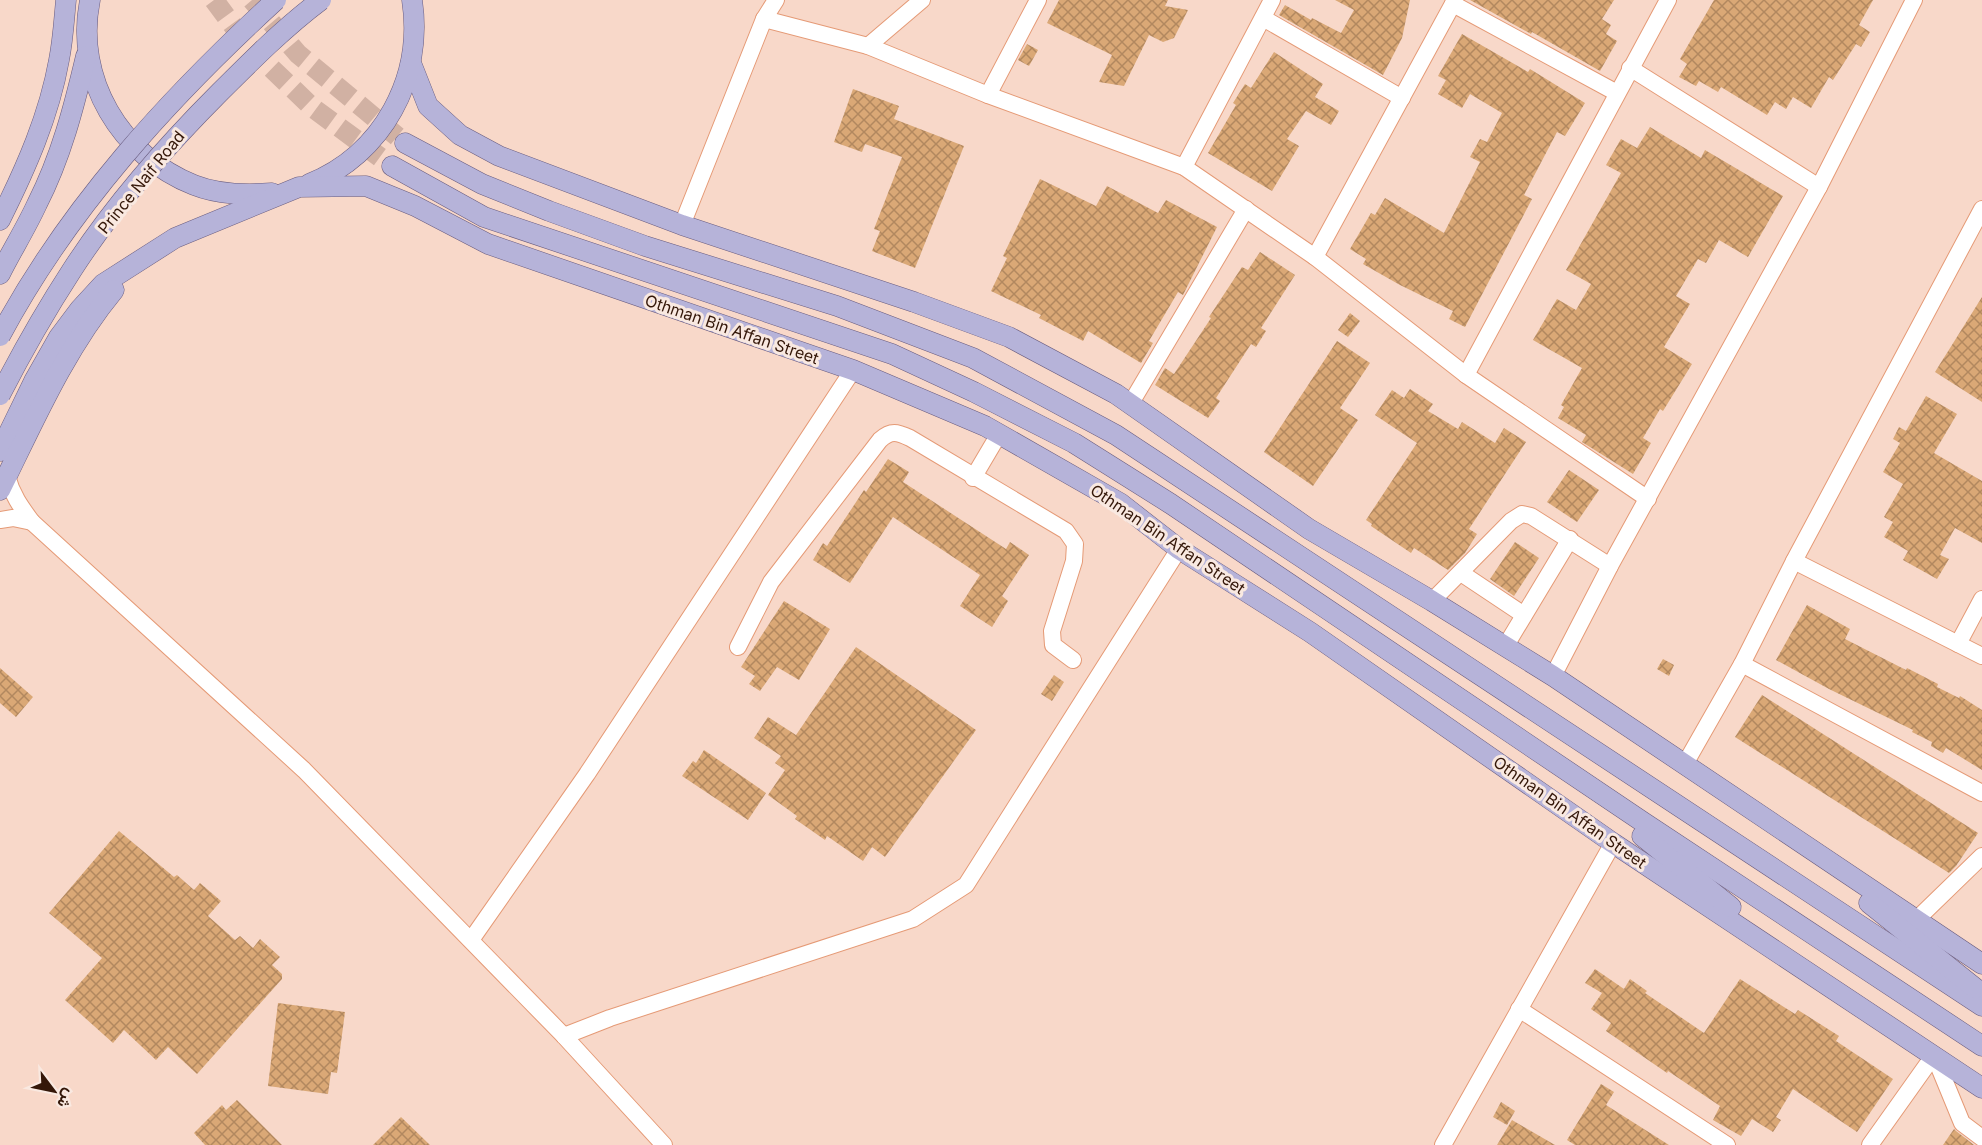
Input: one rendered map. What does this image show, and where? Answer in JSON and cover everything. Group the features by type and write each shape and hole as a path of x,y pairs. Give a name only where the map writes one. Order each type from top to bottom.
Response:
{"main road":[{"path":"0,220 28,163 45,114 59,60 66,0"},
{"path":"90,0 86,30 87,50 93,76 102,100 115,123 131,144 150,161 172,175 222,192 248,195 274,193 299,187"},
{"name":"Prince Naif Road","path":"0,336 41,265 98,188 170,103 225,46 276,0"},
{"name":"Prince Naif Road","path":"0,396 28,341 73,268 119,205 194,119 244,68 321,0"},
{"path":"0,451 59,337 103,284 174,238 335,171 366,147 379,133 399,99 411,63 415,4"},
{"path":"2,270 37,204 57,159 72,116 87,50"},
{"path":"411,63 428,106 460,135 499,156 682,225 914,302 1009,337 1131,403 1309,529 1432,601 1552,676 1982,964"},
{"path":"405,142 482,183 549,211 645,246 837,306 973,358 1107,429 1982,1006"},
{"name":"Othman Bin Affan Street","path":"392,166 484,216 892,354 974,392 1074,443 1162,498 1643,822 1982,1046"},
{"name":"Othman Bin Affan Street","path":"299,187 366,186 415,206 488,244 853,370 985,426 1120,503 1179,549 1310,632 1613,843 1982,1088"},
{"path":"3,483 47,394 84,328 118,285 174,238"},
{"path":"1518,737 1830,986"},
{"path":"1735,797 1982,993"}],"street":[{"path":"682,225 764,19 776,0"},
{"path":"868,46 922,0"},
{"path":"988,95 1038,0"},
{"path":"1184,167 1272,0"},
{"path":"1466,375 1668,0"},
{"path":"1552,676 1818,187 1914,0"},
{"path":"1315,257 1454,2 1617,93"},
{"path":"1263,18 1402,98"},
{"path":"764,19 868,46 988,95 1184,167 1315,257 1466,375 1648,499"},
{"path":"1630,68 1818,187"},
{"path":"1685,764 1742,664 1794,561 1982,208"},
{"path":"1131,403 1246,209"},
{"path":"471,940 587,774 853,370"},
{"path":"738,648 771,582 880,440 893,431 910,438 973,478 1066,531 1075,544 1074,561 1052,631 1053,645 1073,660"},
{"path":"973,478 999,434"},
{"path":"3,483 10,489 32,522 304,771 564,1035 664,1145"},
{"path":"1432,601 1511,521 1522,514 1531,516 1570,539 1610,566"},
{"path":"0,520 13,518 32,522"},
{"path":"1505,647 1570,539"},
{"path":"564,1035 913,919 966,885 1179,549"},
{"path":"1794,561 1982,656"},
{"path":"1461,573 1524,615"},
{"path":"1958,644 1982,599"},
{"path":"1742,664 1982,793"},
{"path":"1443,1145 1613,843"},
{"path":"1915,921 1982,856"},
{"path":"1519,1009 1727,1145"},
{"path":"1934,1055 1962,1123 1982,1138"},
{"path":"1870,1145 1934,1055"}],"building":[{"path":"1059,0 1168,0 1165,6 1188,10 1174,38 1163,42 1149,35 1124,86 1099,82 1112,55 1047,23"},
{"path":"1335,0 1410,0 1402,38 1383,75 1279,15 1285,5 1341,33 1354,10"},
{"path":"1470,0 1614,0 1602,19 1611,25 1606,34 1617,41 1600,71"},
{"path":"1714,0 1873,0 1859,25 1870,32 1861,47 1856,44 1833,80 1829,77 1811,108 1793,97 1786,109 1775,102 1767,115 1721,87 1718,92 1699,81 1696,86 1679,77 1687,64 1680,59"},
{"path":"1462,34 1528,72 1530,69 1585,103 1565,136 1557,132 1524,195 1532,199 1465,327 1449,319 1453,311 1363,264 1366,259 1350,249 1371,213 1375,215 1385,198 1444,233 1480,162 1470,157 1480,139 1487,142 1502,113 1470,94 1462,108 1438,94 1446,80 1438,76"},
{"path":"1027,44 1038,50 1029,66 1018,60"},
{"path":"1274,52 1323,84 1315,97 1339,111 1331,125 1306,111 1287,139 1299,146 1272,191 1208,153 1236,105 1233,103 1245,84 1251,88"},
{"path":"853,89 899,106 894,119 964,146 915,268 872,251 880,231 874,229 902,157 865,144 862,152 834,142"},
{"path":"1650,127 1701,158 1705,150 1783,196 1748,257 1719,240 1706,263 1698,259 1676,296 1690,304 1664,347 1692,364 1663,411 1660,409 1643,438 1651,443 1633,474 1582,442 1586,435 1558,418 1564,407 1561,405 1582,368 1533,340 1557,299 1576,310 1591,284 1566,270 1621,173 1606,165 1621,139 1637,148"},
{"path":"1040,179 1096,206 1107,186 1158,213 1166,200 1217,227 1183,295 1178,292 1149,341 1153,343 1141,363 1088,331 1083,341 1039,318 1041,315 991,291 1007,258 1003,256"},
{"path":"1260,252 1295,275 1261,328 1266,331 1256,347 1251,344 1216,398 1220,401 1208,418 1155,385 1165,368 1174,374 1242,267 1248,270"},
{"path":"1982,297 1982,402 1935,372"},
{"path":"1350,313 1360,321 1348,337 1338,330"},
{"path":"1337,341 1370,363 1340,408 1358,420 1313,486 1264,452"},
{"path":"1410,389 1433,404 1428,411 1458,429 1462,422 1495,443 1504,428 1526,442 1469,529 1477,534 1465,553 1448,570 1414,548 1411,553 1371,526 1372,524 1366,520 1417,443 1375,415 1392,390 1404,398"},
{"path":"1926,396 1957,414 1934,453 1982,481 1982,543 1955,528 1940,555 1949,559 1937,579 1903,560 1908,551 1884,537 1893,522 1884,517 1903,484 1883,472 1900,443 1893,439 1899,427 1906,431"},
{"path":"888,459 909,472 903,482 1006,549 1010,542 1029,555 1002,596 1008,601 992,627 960,606 980,575 893,517 850,583 813,560 823,543 827,546 864,490 866,492"},
{"path":"1569,470 1599,490 1577,522 1547,502"},
{"path":"1515,542 1539,558 1514,596 1490,579"},
{"path":"784,601 830,629 799,680 777,667 760,691 749,684 755,676 741,667"},
{"path":"1807,605 1850,629 1845,639 1938,684 1937,687 1959,698 1960,696 1982,710 1982,770 1946,748 1943,753 1931,746 1932,742 1912,732 1913,730 1776,660"},
{"path":"856,647 976,730 885,857 872,847 863,861 827,836 825,840 795,819 797,816 768,795 785,770 775,763 781,756 754,738 768,717 796,735"},
{"path":"1663,659 1674,665 1669,676 1657,669"},
{"path":"0,668 33,697 16,717 0,703"},
{"path":"1054,675 1064,682 1052,701 1041,694"},
{"path":"1762,695 1978,833 1956,866 1949,873 1735,737"},
{"path":"704,750 766,793 748,820 682,776 693,761 696,763"},
{"path":"119,831 174,877 177,875 194,890 200,883 221,901 208,916 235,940 240,936 253,948 260,939 280,957 272,965 282,974 282,979 197,1074 168,1047 156,1060 124,1030 113,1043 65,1000 102,958 49,913"},
{"path":"1595,969 1624,989 1630,979 1647,991 1645,993 1704,1033 1740,979 1795,1014 1798,1010 1839,1036 1836,1041 1893,1079 1857,1132 1793,1089 1776,1117 1781,1120 1773,1132 1752,1119 1741,1136 1713,1120 1720,1106 1606,1031 1611,1023 1591,1009 1602,993 1585,983"},
{"path":"278,1003 345,1012 337,1073 331,1072 328,1094 268,1086"},
{"path":"1601,1084 1614,1092 1606,1105 1669,1145 1575,1145 1567,1140"},
{"path":"237,1100 282,1145 205,1145 194,1133 222,1105 226,1110"},
{"path":"1501,1102 1515,1111 1507,1125 1493,1117"},
{"path":"401,1117 430,1145 373,1145"},
{"path":"1512,1120 1555,1145 1497,1145"},
{"path":"1954,1129 1956,1131 1974,1145 1943,1145"}],"tunnel":[{"path":"214,0 248,46 313,108 392,166"},
{"path":"252,0 298,54 405,143"}]}
